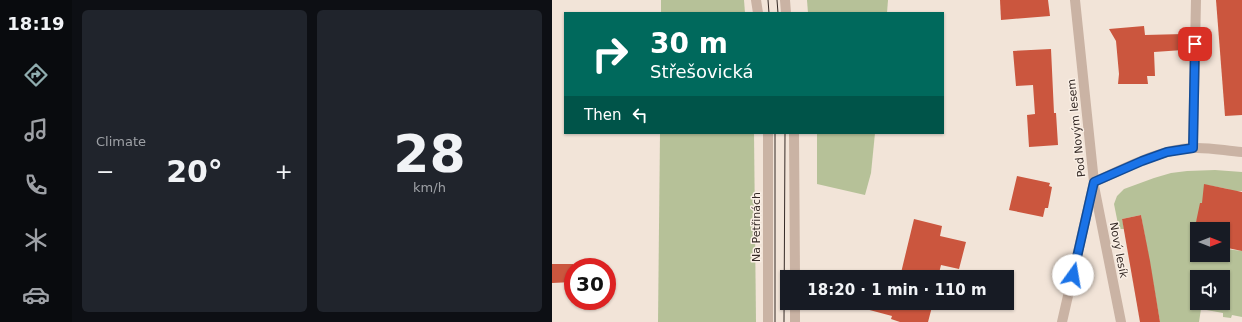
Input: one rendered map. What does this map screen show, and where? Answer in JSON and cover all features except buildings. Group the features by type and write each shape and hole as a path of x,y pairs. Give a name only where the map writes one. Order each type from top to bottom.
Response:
{"street":[{"path":"756,0 758,12"},
{"path":"785,0 786,12"},
{"name":"Pod Novým lesem","path":"1062,322 1094,182 1075,0"},
{"path":"1193,148 1196,0"},
{"name":"Na Petřinách","path":"768,134 768,322"},
{"path":"794,134 795,270"},
{"path":"1094,182 1167,152 1193,148 1242,152"},
{"name":"Nový lesík","path":"1094,182 1121,322"},
{"path":"795,310 795,322"}],"green space":[{"path":"661,0 744,0 745,12 661,12"},
{"path":"807,0 888,0 887,12 808,12"},
{"path":"660,134 754,134 756,322 658,322"},
{"path":"817,134 875,134 871,173 865,195 817,184"},
{"path":"1215,170 1242,172 1242,191 1237,191 1237,194 1228,189 1207,185 1203,204 1196,222 1190,222 1190,262 1230,262 1230,250 1242,251 1242,317 1232,315 1231,318 1223,317 1223,313 1206,310 1230,310 1230,270 1190,270 1190,310 1201,310 1199,322 1160,322 1141,215 1122,219 1124,229 1119,229 1114,204 1117,196 1124,189 1171,173"}],"tram line":[{"path":"768,0 769,12"},
{"path":"777,0 778,12"},
{"path":"775,134 775,322"},
{"path":"784,322 785,134"}],"route":[{"path":"1073,275 1094,182 1167,152 1193,148 1195,44"}]}
